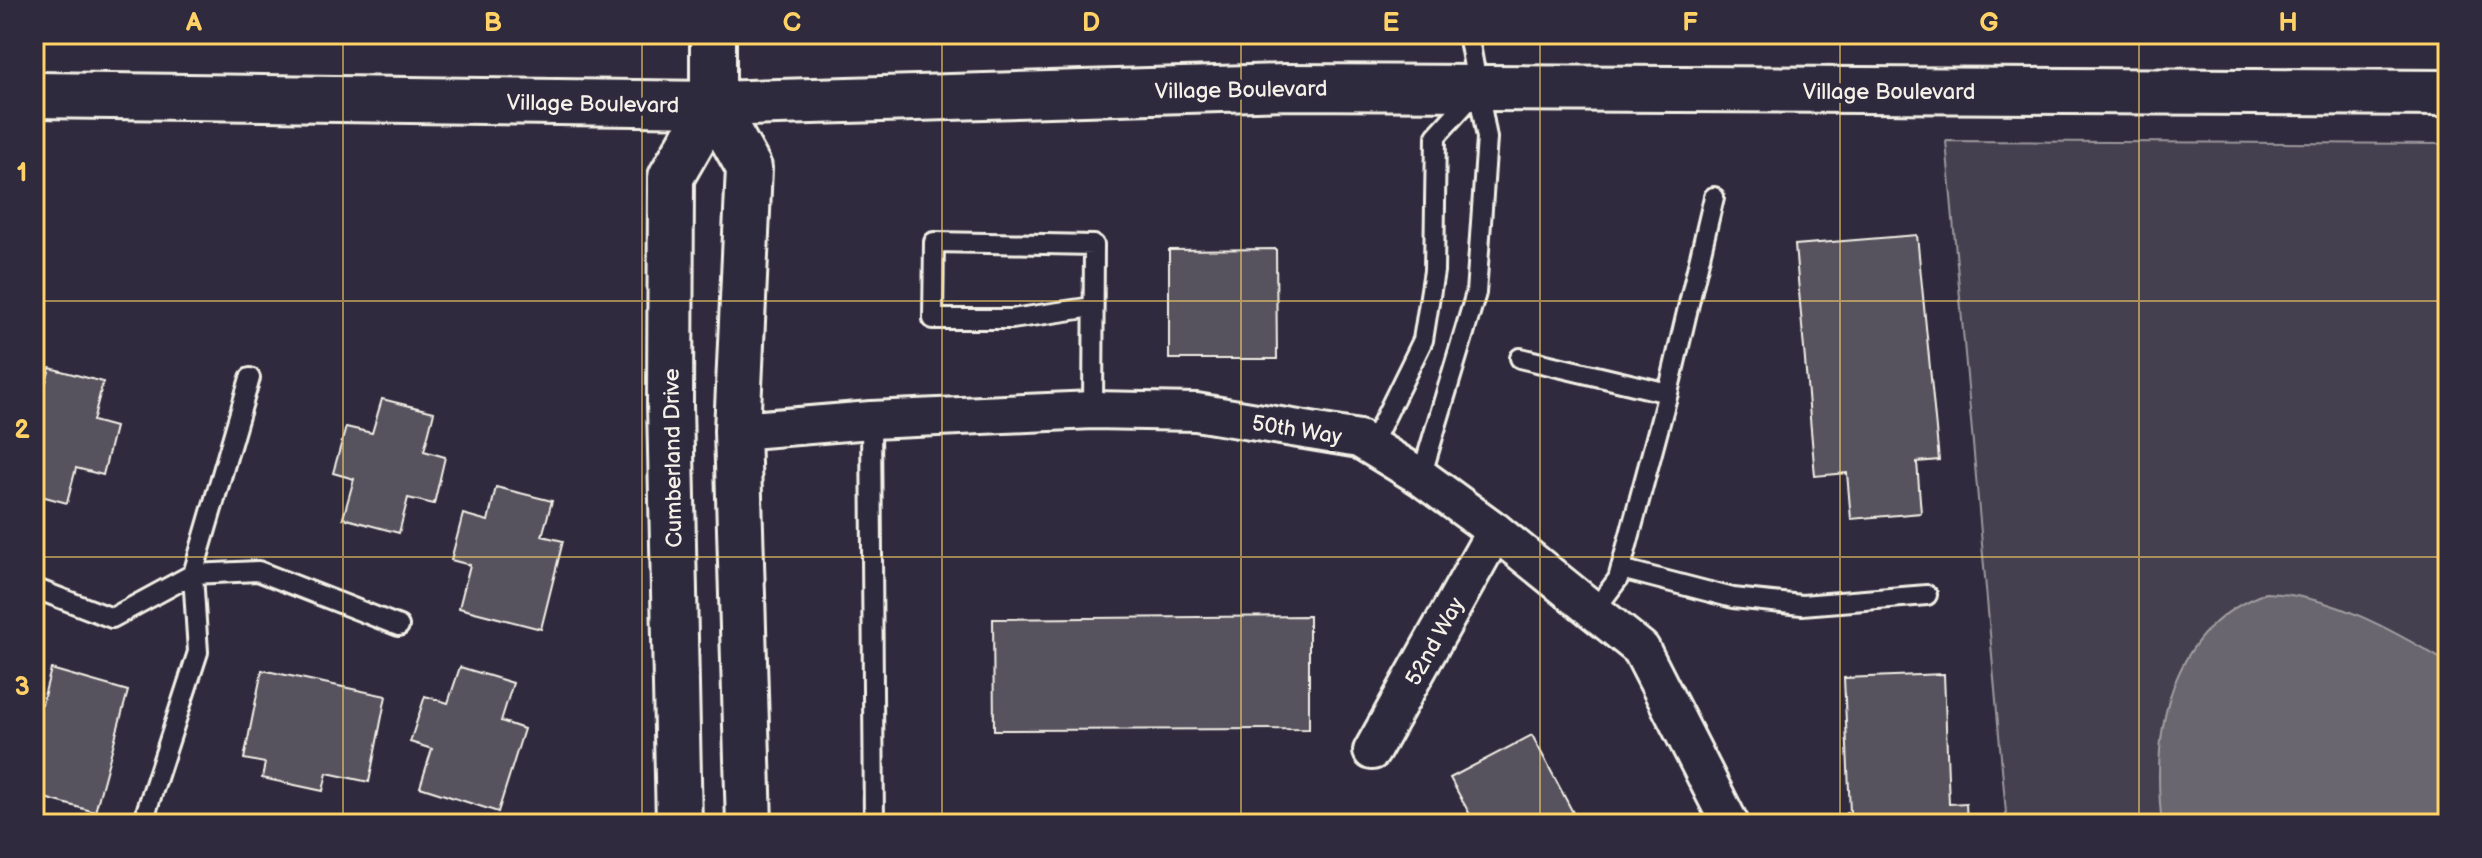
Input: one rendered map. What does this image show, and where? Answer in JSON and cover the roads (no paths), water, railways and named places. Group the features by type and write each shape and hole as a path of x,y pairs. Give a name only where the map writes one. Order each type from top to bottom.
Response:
{"street":[{"name":"Cumberland Drive","path":"713,34 713,104 749,168 737,431 749,824"},
{"name":"Village Boulevard","path":"34,95 713,104 1285,87 2448,93"},
{"name":"Cumberland Drive","path":"679,824 670,404 671,177 713,104"},
{"name":"50th Way","path":"737,431 871,420 1093,410 1196,412 1359,439 1421,477 1495,531 1641,649 1730,824"},
{"name":"52nd Way","path":"1372,751 1495,531"}],"lane":[{"path":"1421,477 1476,293 1487,138 1468,34"},
{"path":"1371,446 1423,340 1434,271 1436,136 1478,90"},
{"path":"1594,611 1621,569 1668,393 1714,197"},
{"path":"1093,307 1012,319 933,319 934,242 1094,245 1093,410"},
{"path":"1520,358 1668,393"},
{"path":"147,809 198,652 193,574 250,378"},
{"path":"871,420 874,824"},
{"path":"1621,569 1733,598 1802,605 1927,595"},
{"path":"34,588 112,618 193,574 258,571 399,626"}]}
